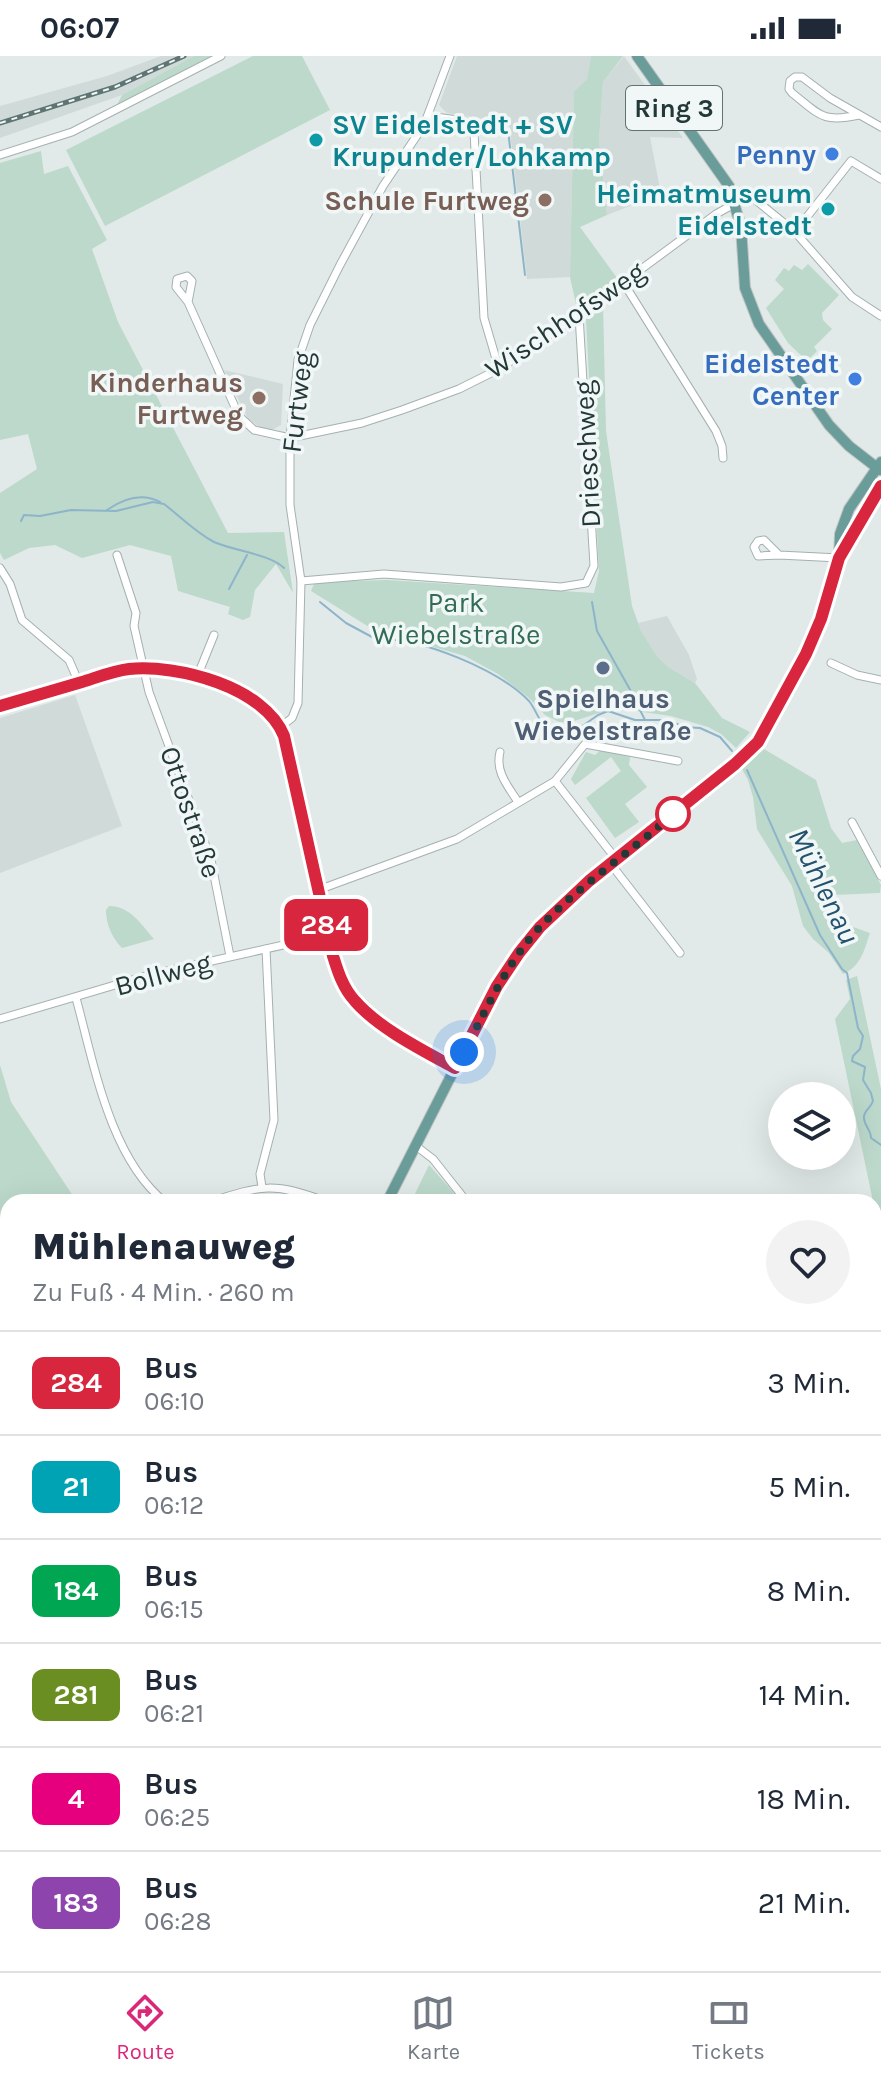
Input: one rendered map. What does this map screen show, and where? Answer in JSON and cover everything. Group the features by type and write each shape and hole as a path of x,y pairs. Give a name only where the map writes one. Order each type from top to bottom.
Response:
{"main road":[{"name":"Ring 3","path":"637,56 723,175 736,203 741,227 745,288 759,324 829,425 849,446 880,467"},
{"path":"839,558 840,534 845,519 855,499 880,467"},
{"path":"391,1194 497,986 540,927 613,861 735,764 758,742 806,654 821,619 839,558 881,486"}],"street":[{"path":"0,155 72,132 221,56"},
{"name":"Furtweg","path":"280,727 292,718 298,703 301,581 290,505 290,438 296,369 310,325 383,186 428,116 450,56"},
{"path":"859,115 834,120 823,117 792,93 790,81 802,77 881,127"},
{"path":"428,116 465,121 474,132 484,318 499,369"},
{"path":"795,232 851,161 881,179"},
{"path":"752,197 795,232 852,297 881,316"},
{"name":"Wischhofsweg","path":"290,438 362,423 402,410 459,389 499,369 579,315 716,214 736,203"},
{"path":"623,282 716,431 723,458"},
{"path":"188,302 239,416 254,430 290,438"},
{"name":"Drieschweg","path":"301,581 384,574 579,586 589,580 594,566 579,315"},
{"name":"Ottostraße","path":"117,555 136,613 134,626 149,692 211,860 230,956"},
{"path":"779,555 839,558"},
{"path":"0,568 10,584 18,615 69,660 79,683"},
{"path":"197,677 214,635"},
{"path":"831,663 857,675 881,680"},
{"path":"0,706 113,672 143,669 197,677 228,687 252,699 270,713 280,727 328,935 342,981 355,1001 371,1016 455,1068"},
{"path":"318,890 448,844 555,781 585,744 678,761"},
{"path":"500,752 500,772 518,802"},
{"path":"555,781 680,953"},
{"path":"852,822 881,876"},
{"name":"Bollweg","path":"0,1019 149,975 328,935"},
{"path":"262,1187 260,1174 274,1120 266,949"},
{"path":"76,998 98,1080 125,1150 145,1183 157,1194"},
{"path":"416,1146 433,1159 461,1194"},
{"path":"238,1194 262,1187 286,1188 304,1194"}],"shaded area":[{"path":"161,56 194,56 122,95 0,138 0,106 107,76"},
{"name":"Schule Furtweg","path":"457,56 591,56 587,79 574,93 570,277 527,279 509,123 447,113 439,105"},
{"path":"624,56 683,138 650,137 661,194 607,215 599,140 603,82"},
{"name":"Kinderhaus Furtweg","path":"224,370 283,384 281,425 270,431 248,419"},
{"path":"667,616 689,655 697,679 695,683 668,667 656,655 638,623"},
{"path":"75,695 122,826 0,873 0,718"}],"green space":[{"path":"194,56 214,56 115,109 122,95"},
{"path":"253,56 302,56 330,110 105,226 66,150"},
{"path":"591,56 623,56 603,82 599,140 607,215 580,227 617,278 577,309 570,277 574,92 587,79"},
{"path":"41,151 44,174 68,166 107,240 92,249 118,322 228,533 284,532 293,593 276,564 255,590 250,617 243,620 228,614 230,607 178,591 171,556 130,545 82,558 55,545 29,548 4,560 0,553 0,493 37,469 28,434 0,440 0,163"},
{"path":"808,264 839,295 822,313 823,320 832,329 814,347 817,351 807,361 788,343 766,308 784,289 775,280 784,268 789,271 794,265 802,270"},
{"name":"Park Wiebelstraße","path":"603,304 606,431 632,606 641,631 656,655 668,667 695,683 722,718 750,732 736,748 708,727 671,716 608,710 571,722 559,722 545,715 498,674 465,656 374,630 311,591 314,584 319,582 387,580 594,593 599,571 586,319"},
{"path":"602,749 630,757 629,765 647,787 625,804 639,822 615,838 586,798 621,771 611,757 575,785 571,779 586,752 595,755"},
{"path":"764,749 816,780 831,828 842,843 857,840 881,885 880,893 833,895 836,921 870,933 858,962 843,974 829,953 803,926 792,886 757,829 753,797 742,769"},
{"path":"109,906 129,912 154,939 122,948 108,926 106,910"},
{"path":"857,976 881,1089 881,1194 871,1194 856,1120 856,1082 848,1082 835,1019 850,999 846,980"},
{"path":"0,1065 11,1102 72,1194 0,1194"},
{"path":"429,1165 455,1194 415,1194"}],"waterway":[{"path":"508,130 525,275"},
{"path":"107,510 132,498 146,497 160,502"},
{"name":"Mühlenau","path":"21,521 24,515 40,516 71,510 116,511 153,502 164,504 214,542 270,559 284,568"},
{"path":"229,589 247,555"},
{"name":"Mühlenau","path":"320,602 346,623 372,637"},
{"path":"592,602 597,631 637,702"},
{"name":"Mühlenau","path":"378,639 415,643 479,667 516,689 529,701 549,732 581,727 608,711 635,720 669,720 683,727 700,728 720,737 732,751"},
{"path":"640,710 645,720"},
{"name":"Mühlenau","path":"747,770 820,935 847,973 858,1028 863,1036 860,1049 852,1061 865,1067 863,1080 873,1101 864,1119 871,1138 881,1145"}],"railway":[{"path":"0,123 115,87 184,56"}],"bus line":[{"name":"284","path":"0,706 113,672 143,669 197,677 228,687 252,699 270,713 284,736 333,956 342,981 355,1001 371,1016 455,1068 497,986 540,927 589,881 758,742 806,654 821,619 839,558 881,486"}],"place":[{"name":"SV Eidelstedt + SV Krupunder/Lohkamp","path":"316,140"},
{"name":"Penny","path":"832,154"},
{"name":"Schule Furtweg","path":"545,200"},
{"name":"Heimatmuseum Eidelstedt","path":"828,209"},
{"name":"Eidelstedt Center","path":"855,379"},
{"name":"Kinderhaus Furtweg","path":"259,398"},
{"name":"Spielhaus Wiebelstraße","path":"603,668"}],"route":[{"path":"464,1052 497,986 540,927 589,881 673,814"}]}
